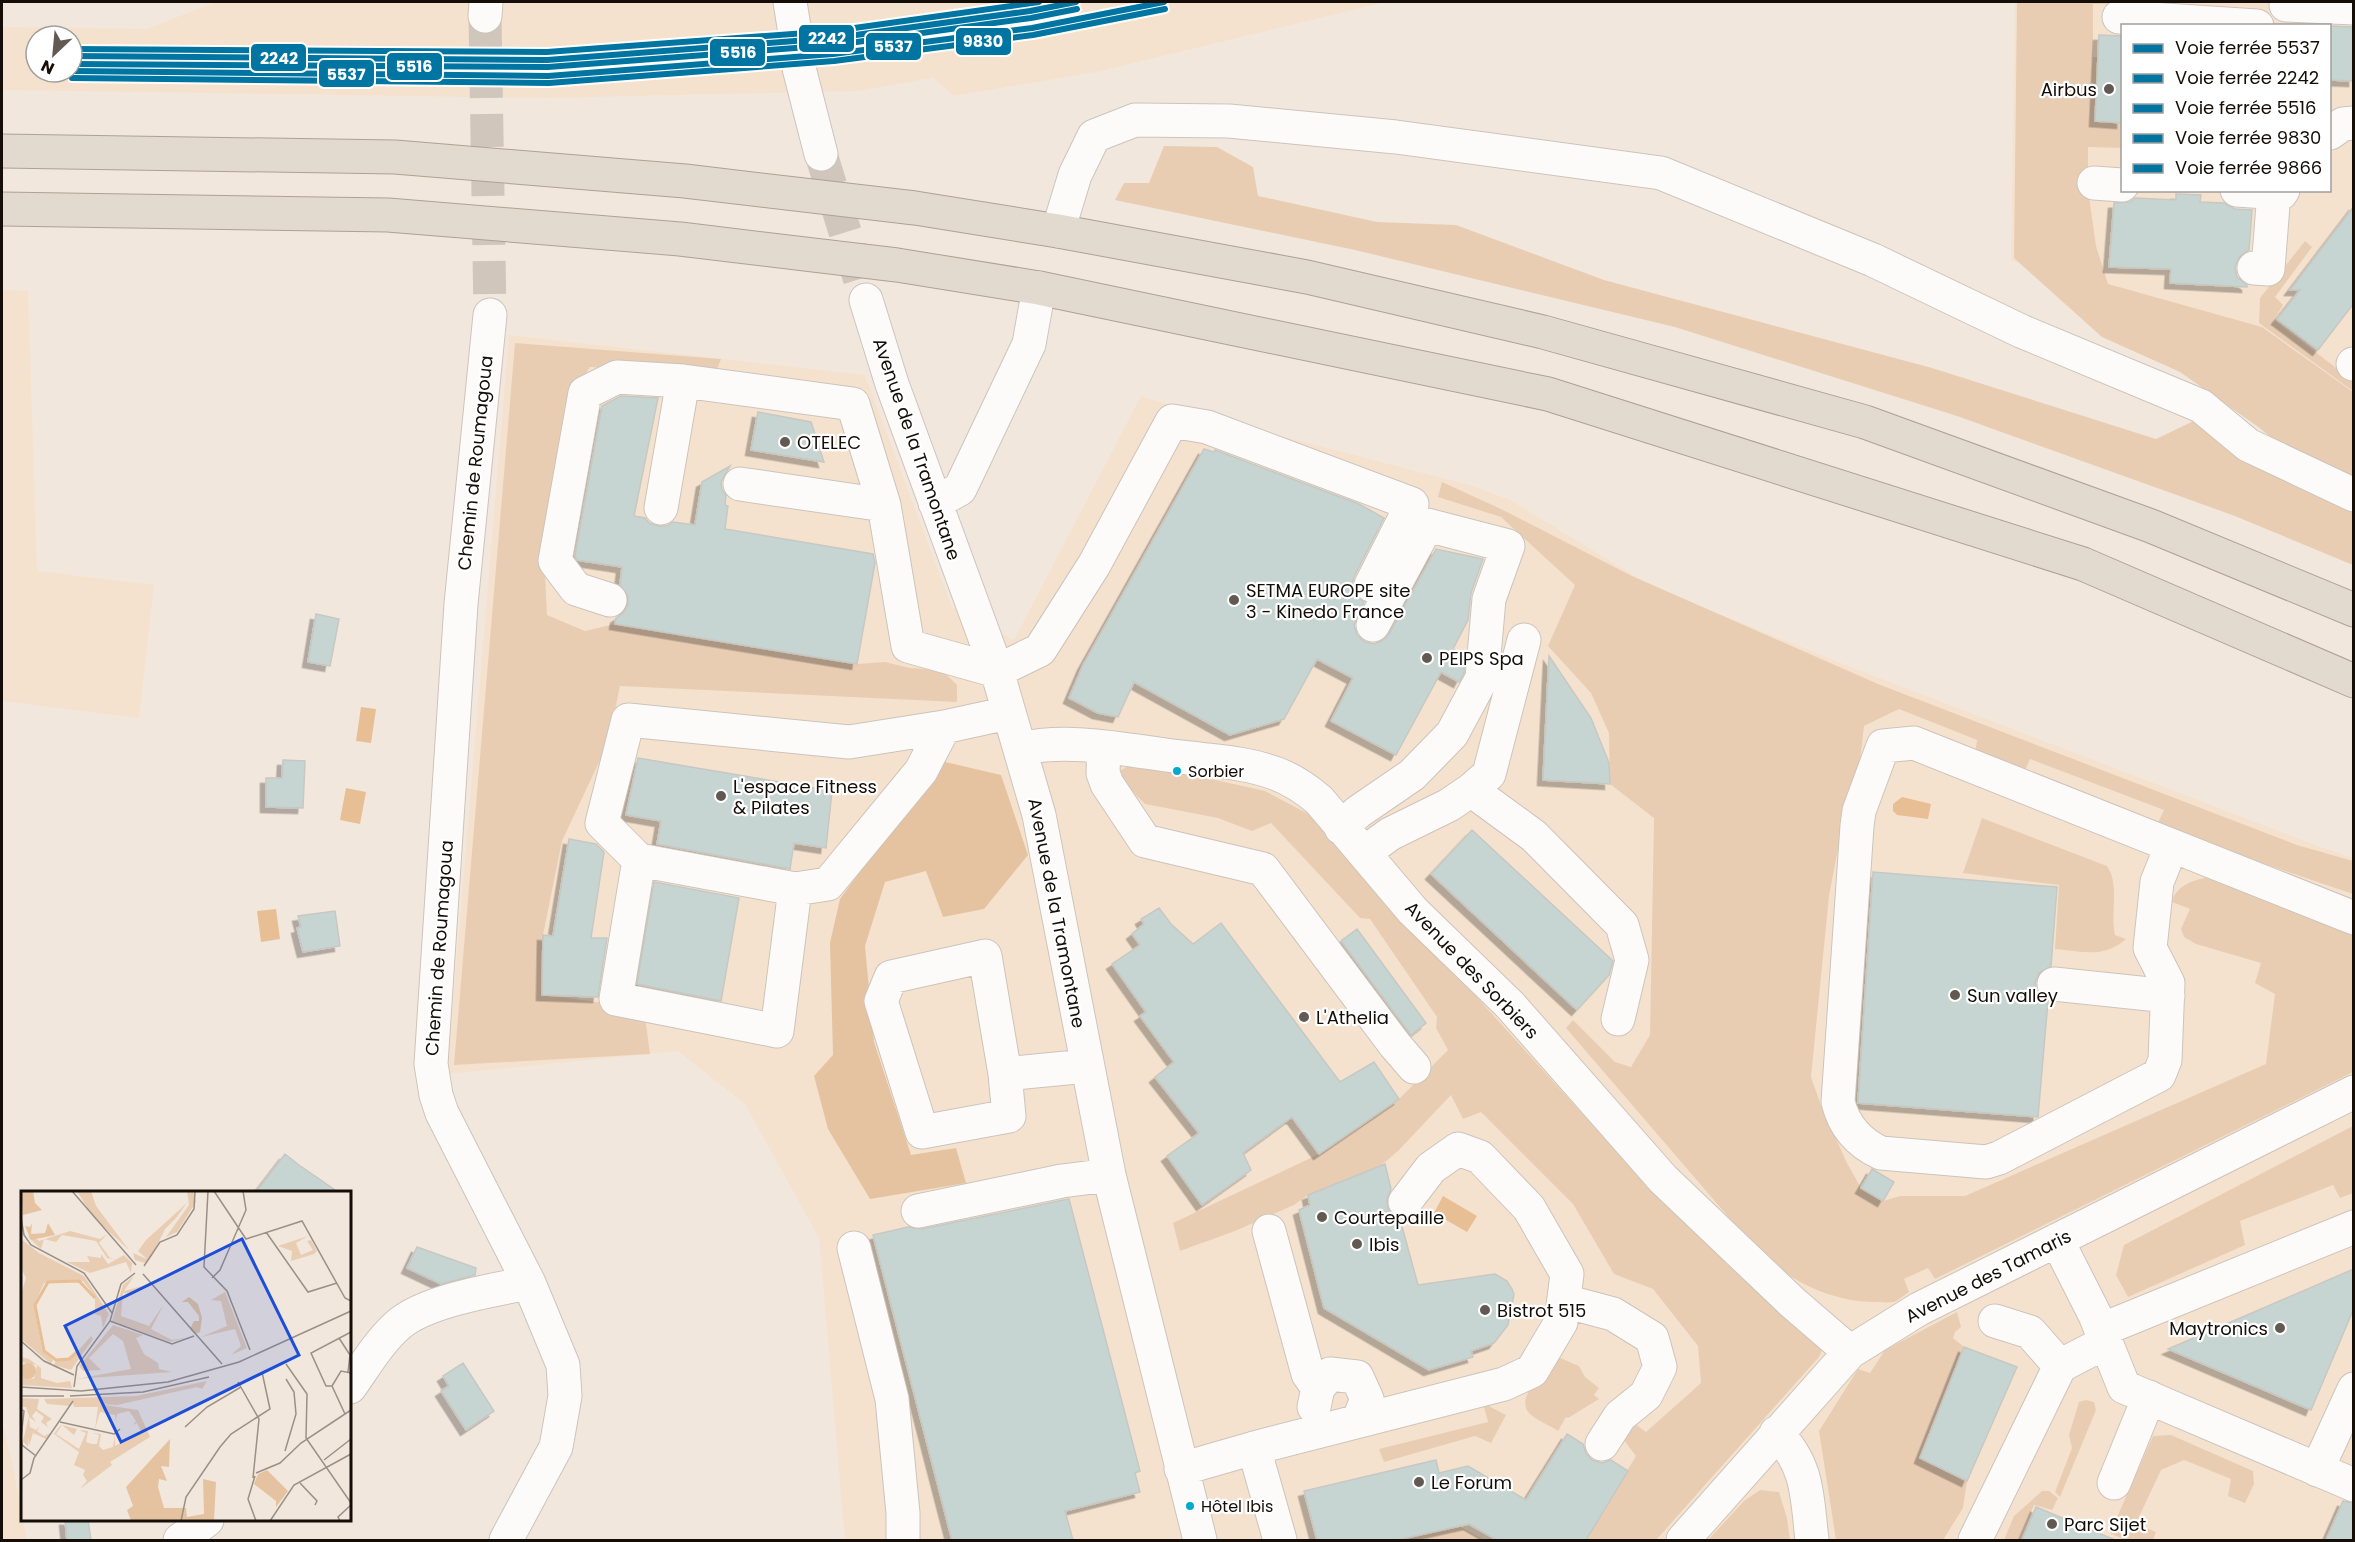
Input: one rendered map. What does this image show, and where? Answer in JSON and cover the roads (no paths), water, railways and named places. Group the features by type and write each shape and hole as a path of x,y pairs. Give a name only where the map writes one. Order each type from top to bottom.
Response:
{"highway":[{"path":"2,151 395,158 685,181 915,208 1058,231 1307,277 1532,330 1865,422 2151,526 2354,610"},
{"path":"2,209 388,215 680,239 897,265 1040,288 1548,394 2083,564 2354,681"}],"street":[{"path":"2286,5 2354,8"},
{"path":"2119,16 2230,24"},
{"path":"800,68 821,154"},
{"path":"1058,231 1075,175 1094,136 1135,120 1229,121 1384,136 1661,173 1873,260 2021,331 2201,406 2248,445 2354,495"},
{"path":"2331,132 2343,124 2354,123"},
{"path":"2254,268 2268,269 2278,192"},
{"path":"934,503 960,489 1029,344 1040,288"},
{"name":"Avenue de la Tramontane","path":"866,300 892,384 934,503 997,671 1039,815 1109,1176 1200,1540"},
{"name":"Chemin de Roumagoua","path":"490,315 461,604 431,1064 436,1095 442,1113 528,1283 563,1365 565,1396 556,1447 506,1540"},
{"path":"610,600 576,590 555,561 585,393 617,377 683,381 853,404 884,505 908,646 997,671 1040,650 1094,565 1172,421 1208,427 1412,504 1371,585"},
{"path":"661,508 683,381"},
{"path":"740,484 884,505"},
{"path":"1341,828 1358,812 1412,775 1452,734 1482,678 1489,599 1508,546 1427,525 1373,625"},
{"path":"1364,853 1390,834 1449,805 1472,790 1489,774 1524,640"},
{"path":"944,728 921,771 828,884 795,889 639,860 602,823 628,720 849,742 944,728 1008,713"},
{"path":"2171,847 2157,882 2150,948 2168,983 2165,1060 2158,1075 1999,1158 1986,1162 1881,1153 1866,1146 1843,1120 1838,1102 1857,826 1859,811 1883,746 1914,743 2354,918"},
{"name":"Avenue des Sorbiers","path":"1020,749 1039,744 1104,747 1251,766 1277,774 1302,786 1319,800 1413,911 1510,1005 1663,1179 1792,1302 1850,1352"},
{"path":"1104,747 1103,773 1107,784 1145,841 1263,869 1414,1067"},
{"path":"1472,790 1534,836 1622,925 1632,960 1618,1019"},
{"path":"639,860 616,999 777,1031 795,889"},
{"path":"985,956 1005,1074 1009,1116 922,1132 881,1001 891,977 985,956"},
{"path":"2054,984 2168,996"},
{"path":"1005,1074 1087,1066"},
{"name":"Avenue des Tamaris","path":"1683,1540 1850,1352 1919,1310 2354,1092"},
{"path":"1181,1469 1504,1384 1532,1371 1561,1322 1567,1274 1529,1208 1480,1157 1458,1149 1431,1168 1405,1202"},
{"path":"918,1211 1062,1181 1109,1176"},
{"path":"1975,1540 2060,1366 2103,1336 2354,1227"},
{"path":"1269,1231 1308,1374 1318,1388"},
{"path":"2057,1240 2103,1336 2124,1387 2354,1485"},
{"path":"854,1248 892,1399 903,1513 903,1540"},
{"path":"351,1386 380,1344 400,1323 436,1305 528,1283"},
{"path":"1564,1301 1613,1314 1652,1338 1660,1367 1646,1395 1620,1416 1602,1444"},
{"path":"1995,1321 2030,1332 2060,1366"},
{"path":"1320,1431 1314,1408 1318,1388 1330,1374 1357,1377 1367,1399 1358,1421"},
{"path":"2317,1470 2354,1389"},
{"path":"2114,1483 2149,1397"},
{"path":"1776,1433 1788,1444 1799,1462 1805,1485 1812,1540"},
{"path":"1254,1448 1280,1540"},
{"path":"180,1540 206,1521"}],"tunnel":[{"path":"485,16 490,315"},
{"path":"794,27 799,68"},
{"path":"821,154 866,300"}],"rail line":[{"name":"9866","path":"84,49 547,52 833,31 1039,2"},
{"name":"2242","path":"84,56 547,60 834,38 1030,11 1076,2"},
{"name":"5537","path":"84,71 548,76 833,54 1032,28 1164,2"},
{"name":"5516","path":"84,64 548,67 835,45 1031,18 1077,9"},
{"name":"9830","path":"84,78 549,83 834,61 1033,35 1165,9"}],"place":[{"name":"Airbus","path":"2109,89"},
{"name":"OTELEC","path":"785,442"},
{"name":"SETMA EUROPE site 3 - Kinedo France","path":"1234,600"},
{"name":"PEIPS Spa","path":"1427,658"},
{"name":"Sorbier","path":"1177,771"},
{"name":"L'espace Fitness & Pilates","path":"721,796"},
{"name":"Sun valley","path":"1955,995"},
{"name":"L'Athelia","path":"1304,1017"},
{"name":"Courtepaille","path":"1322,1217"},
{"name":"Ibis","path":"1357,1244"},
{"name":"Bistrot 515","path":"1485,1310"},
{"name":"Maytronics","path":"2280,1328"},
{"name":"Le Forum","path":"1419,1482"},
{"name":"Hôtel Ibis","path":"1190,1506"},
{"name":"Parc Sijet","path":"2052,1524"}]}
